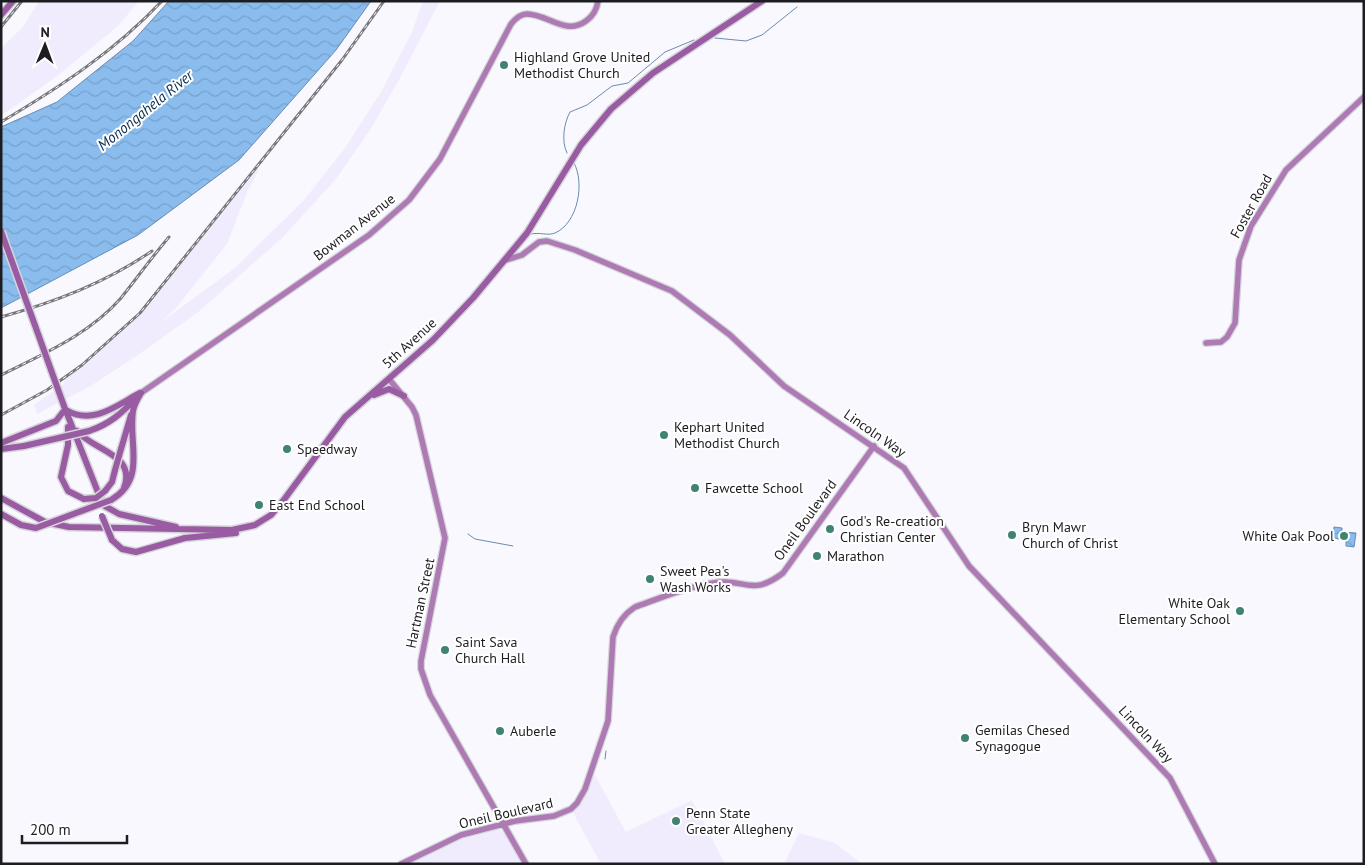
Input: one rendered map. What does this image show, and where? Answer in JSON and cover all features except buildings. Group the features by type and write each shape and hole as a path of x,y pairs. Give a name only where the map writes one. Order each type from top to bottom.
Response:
{"main road":[{"path":"1,10 9,1"},
{"path":"1,15 13,1"},
{"name":"Bowman Avenue","path":"141,393 237,324 354,245 409,200 440,159 511,24 517,17 530,14 562,26 571,26 588,20 596,11 598,1"},
{"name":"5th Avenue","path":"1,498 57,526 232,530 255,524 271,515 345,417 434,340 506,260 527,233 581,145 611,109 653,73 762,1"},
{"name":"Foster Road","path":"1206,343 1221,342 1227,337 1234,323 1241,250 1251,226 1280,179 1293,163 1364,97"},
{"path":"1,231 112,540 122,549 136,552 186,538 232,534 255,524"},
{"path":"1,240 64,408 80,416 99,414 141,393"},
{"name":"Lincoln Way","path":"506,260 522,255 539,242 547,241 575,250 672,291 730,335 784,386 904,468 969,566 1170,778 1215,864"},
{"name":"Hartman Street","path":"389,379 412,407 419,424 445,538 421,669 430,695 526,864"},
{"path":"368,397 389,390 404,396"},
{"path":"70,426 61,477 68,491 84,499 96,498 106,491 112,482 120,450 141,393"},
{"path":"1,449 24,446 89,431 110,422 120,415 141,393"},
{"path":"1,443 56,422 64,408"},
{"path":"1,514 21,525 36,528 111,500 121,493 128,486 133,470 133,411"},
{"path":"70,426 90,443 113,454 121,461 126,476 121,493"},
{"path":"70,426 99,499 106,508 119,514 198,530"},
{"name":"Oneil Boulevard","path":"401,864 448,840 504,824 564,813 571,809 582,796 608,721 613,637 616,628 627,612 635,607 710,583 728,583 746,587 770,583 783,572 874,446"}],"shaded area":[{"path":"39,1 139,1 118,26 56,77 1,116 1,48 23,27"},
{"path":"423,1 440,1 400,78 370,130 336,179 282,238 197,313 89,387 37,414 34,405 64,384 63,380 93,358 133,321 157,295 257,168 259,170 248,190 227,244 175,309 161,322 235,268 304,200 345,148 381,92 412,32"},
{"name":"Penn State Greater Allegheny","path":"592,770 626,832 692,800 724,862 727,864 601,864 571,809"},
{"path":"495,827 505,833 522,864 405,864 456,840"},
{"name":"Penn State Greater Allegheny","path":"799,833 835,843 862,864 784,864"}],"water":[{"name":"Monongahela River","path":"169,1 371,1 336,50 239,160 138,235 1,308 1,127 57,102 133,41"},
{"name":"White Oak Pool","path":"1334,527 1342,528 1342,532 1356,533 1354,547 1346,546 1346,540 1333,538"}],"waterway":[{"path":"715,38 746,41 762,35 797,7"},
{"path":"567,153 564,143 564,132 570,112 587,105 612,86 628,83 665,52 694,40"},
{"path":"531,234 555,233 569,221 574,212 579,191 579,181 574,163"},
{"path":"468,534 475,539 513,546"},
{"path":"605,759 606,751"}],"railway":[{"path":"1,27 22,1"},
{"path":"1,122 106,52 162,1"},
{"path":"1,415 47,390 82,365 140,313 342,60 384,1"},
{"path":"1,375 65,342 109,311 169,237"},
{"path":"1,317 41,305 98,282 152,251"}],"place":[{"name":"Highland Grove United Methodist Church","path":"504,65"},
{"name":"Kephart United Methodist Church","path":"664,435"},
{"name":"Speedway","path":"287,449"},
{"name":"Fawcette School","path":"695,488"},
{"name":"East End School","path":"259,505"},
{"name":"God's Re-creation Christian Center","path":"830,529"},
{"name":"Bryn Mawr Church of Christ","path":"1012,535"},
{"name":"White Oak Pool","path":"1344,536"},
{"name":"Marathon","path":"817,556"},
{"name":"Sweet Pea's Wash Works","path":"650,579"},
{"name":"White Oak Elementary School","path":"1240,611"},
{"name":"Saint Sava Church Hall","path":"445,650"},
{"name":"Auberle","path":"500,731"},
{"name":"Gemilas Chesed Synagogue","path":"965,738"},
{"name":"Penn State Greater Allegheny","path":"676,821"}]}
